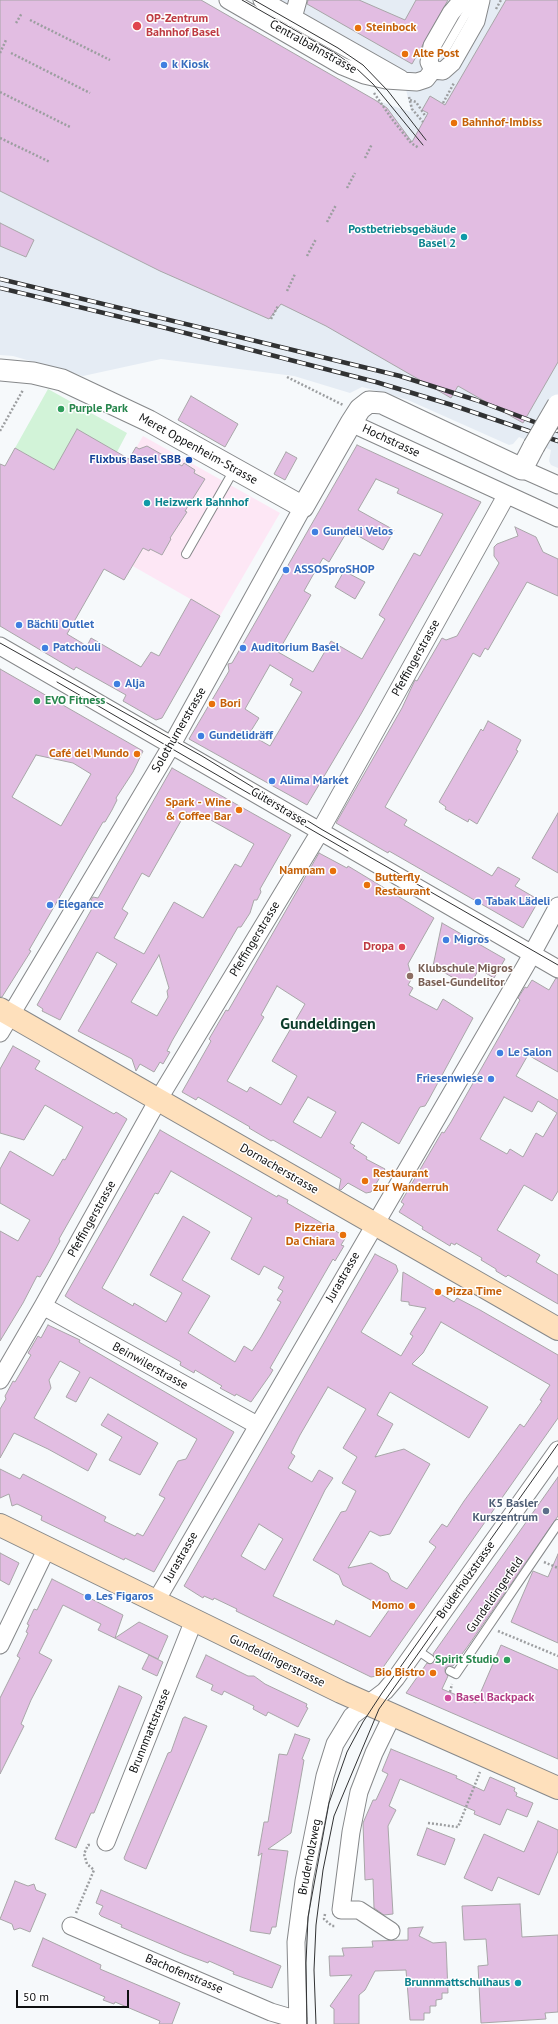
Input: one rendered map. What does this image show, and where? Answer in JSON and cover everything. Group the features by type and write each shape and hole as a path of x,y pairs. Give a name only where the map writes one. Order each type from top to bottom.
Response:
{"main road":[{"name":"Dornacherstrasse","path":"4,1019 158,1100 558,1329"},
{"name":"Gundeldingerstrasse","path":"0,1525 366,1704 558,1788"}],"street":[{"name":"Centralbahnstrasse","path":"228,0 342,66 364,75 417,82 426,79 433,70 443,70 452,63 476,21 481,0"},
{"name":"Centralbahnstrasse","path":"262,0 396,75 403,81"},
{"path":"293,18 298,0"},
{"path":"433,70 429,62 432,46 450,13 462,0"},
{"name":"Meret Oppenheim-Strasse","path":"0,370 33,373 62,380 149,421 303,507"},
{"name":"Hochstrasse","path":"558,485 382,403 370,402 354,417 506,496 558,518"},
{"path":"522,469 558,405"},
{"name":"Solothurnerstrasse","path":"4,1019 172,745 354,417"},
{"name":"Pfeffingerstrasse","path":"0,1380 44,1306 158,1100 320,832 506,496"},
{"name":"Güterstrasse","path":"0,646 558,969"},
{"name":"Jurastrasse","path":"156,1601 532,954 558,906"},
{"name":"Beinwilerstrasse","path":"44,1306 257,1425"},
{"name":"Bruderholzstrasse","path":"366,1704 392,1684 424,1654 558,1450"},
{"path":"0,1645 47,1548"},
{"name":"Brunnmattstrasse","path":"106,1842 194,1620"},
{"name":"Bruderholzweg","path":"298,2021 296,1942 304,1881 325,1776 335,1744 352,1716 366,1704"},
{"path":"391,1931 359,1910 341,1910 351,1832 359,1792 374,1752 392,1716"},
{"name":"Bachofenstrasse","path":"71,1926 271,2012 298,2021"}],"lane":[{"path":"445,50 474,0"},
{"path":"186,554 234,469"},
{"name":"Gundeldingerfeld","path":"450,1671 456,1674 558,1524"}],"path":[{"path":"16,23 22,13"},
{"path":"30,20 110,60"},
{"path":"0,53 6,40"},
{"path":"11,54 90,93"},
{"path":"403,81 408,90 412,109 423,122"},
{"path":"0,92 70,127"},
{"path":"410,100 416,102 426,117"},
{"path":"381,104 411,143 419,148"},
{"path":"0,138 50,162"},
{"path":"365,158 372,144"},
{"path":"347,188 354,173"},
{"path":"327,222 336,205"},
{"path":"307,256 316,239"},
{"path":"287,291 295,274"},
{"path":"271,320 278,306"},
{"path":"0,431 33,373"},
{"path":"286,377 354,417"},
{"path":"488,1627 558,1656"},
{"path":"428,1823 458,1827 481,1770"},
{"path":"78,1910 94,1870 86,1862 84,1854 88,1845"}],"shaded area":[{"path":"0,0 201,0 375,100 411,112 402,71 278,0 558,0 558,468 551,465 549,461 551,450 519,437 513,444 509,445 408,400 362,387 350,393 294,376 161,359 83,376 13,356 0,355"},
{"name":"Heizwerk Bahnhof","path":"143,436 280,513 220,616 84,538"}],"green space":[{"name":"Purple Park","path":"48,389 127,433 117,452 77,430 54,470 15,448"}],"building":[{"path":"0,0 201,0 387,108 412,142 428,113 422,110 430,96 445,105 506,0 558,0 558,362 523,423 458,386 451,398 326,326 281,304 269,319 160,271 0,191"},
{"path":"308,0 359,0 405,20 416,0 448,0 412,64 307,4"},
{"path":"0,223 34,240 26,257 0,246"},
{"path":"191,396 238,424 225,447 178,420"},
{"path":"77,429 129,459 136,447 139,449 147,446 182,466 184,463 195,470 194,473 205,479 185,511 187,512 170,538 171,539 162,555 150,549 149,551 143,548 124,580 104,569 67,634 87,646 91,638 141,667 151,652 159,656 191,599 220,616 162,718 156,720 123,701 126,695 76,667 74,670 0,626 0,464 5,466 15,448 54,470"},
{"path":"357,445 481,502 361,714 307,805 189,739 229,671 228,664 232,663","holes":["376,479 399,489 397,493 443,514 420,556 414,553 379,615 385,619 362,659 331,641 313,672 278,652 311,595 304,591 313,575 323,558 329,562 348,530 383,550 394,530 358,510","270,665 293,679 290,685 302,692 270,746 249,734 259,718 245,709"]},
{"path":"286,452 297,458 285,480 274,474"},
{"path":"515,527 536,537 543,552 558,559 558,596 527,582 488,650 485,648 480,657 473,653 385,807 407,820 404,825 492,876 498,867 520,879 515,886 539,900 523,928 389,851 388,853 336,823 402,708 415,680 417,681 442,638 446,640 457,636 499,563 494,556 494,547 497,544 518,536"},
{"path":"344,571 365,582 355,599 335,587"},
{"path":"0,669 143,751 133,772 116,798 117,800 112,810 105,822 103,822 29,950 31,951 2,997 0,997","holes":["36,755 73,763 91,774 61,826 12,797"]},
{"path":"488,721 521,740 516,750 518,751 477,824 469,819 468,822 445,809 446,807 439,802 481,729 483,731"},
{"path":"172,768 291,835 260,889 261,892 257,900 254,900 250,913 241,927 238,927 172,1041 167,1051 170,1052 163,1064 160,1062 154,1072 140,1064 136,1071 132,1059 78,1031 117,964 97,952 60,1020 42,1011 43,1009 37,1005 94,905 91,900 93,897 98,898","holes":["186,812 197,819 200,814 254,844 241,867 235,864 203,918 174,902 144,954 114,938 128,913 122,909 142,873 149,877","159,955 169,988 167,991 168,997 157,1016 131,1002"]},
{"path":"558,813 558,873 532,858"},
{"path":"319,853 347,868 348,866 434,918 408,964 412,978 408,985 413,988 409,995 437,1010 443,999 473,1018 428,1101 425,1106 420,1107 399,1144 362,1122 350,1143 355,1146 353,1148 367,1157 366,1159 385,1169 371,1192 366,1193 348,1183 341,1190 339,1189 341,1179 273,1140 271,1141 198,1097 196,1100 182,1092 211,1041 209,1039 226,1010 228,1011","holes":["277,986 305,1004 272,1061 297,1076 281,1105 250,1087 247,1092 227,1081 264,1017 261,1015","308,1097 336,1112 321,1138 293,1122"]},
{"path":"442,923 505,959 494,978 479,969 469,987 433,966"},
{"path":"556,978 558,979 558,1072 528,1055 516,1076 558,1100 558,1191 552,1201 524,1185 497,1230 540,1255 536,1262 558,1275 558,1304 508,1275 506,1277 481,1260 482,1258 456,1243 455,1245 451,1243 450,1246 422,1229 423,1227 399,1212 404,1204 401,1202 442,1132 444,1133 451,1122 520,1000 518,998 525,987 527,988 532,980 549,990","holes":["504,1097 532,1112 538,1101 557,1113 543,1137 536,1133 523,1157 510,1149 507,1154 480,1139"]},
{"path":"13,1046 40,1061 35,1069 114,1114 116,1112 127,1119 59,1239 60,1241 47,1265 40,1277 37,1276 0,1341 0,1231 18,1241 30,1220 0,1203 0,1169 10,1151 53,1176 63,1159 65,1160 83,1127 45,1105 24,1140 0,1133 0,1069"},
{"path":"160,1130 277,1197 278,1195 288,1200 287,1203 346,1237 341,1245 344,1246 335,1261 333,1259 270,1368 273,1370 251,1402 220,1388 222,1386 195,1370 194,1373 180,1365 181,1362 65,1296","holes":["171,1171 252,1218 231,1259 259,1275 264,1266 284,1277 278,1288 283,1291 277,1300 281,1302 252,1351 244,1346 235,1362 188,1333 210,1296 182,1280 210,1232 183,1216 150,1275 182,1293 166,1322 134,1303 133,1306 102,1288 155,1193 158,1194"]},
{"path":"375,1254 396,1265 398,1271 361,1332 401,1356 413,1336 410,1334 426,1308 409,1305 409,1302 401,1301 403,1272 454,1302 457,1298 480,1310 558,1355 558,1418 377,1676 371,1677 236,1611 237,1609 214,1598 213,1600 204,1596 203,1598 184,1586","holes":["441,1322 550,1385 540,1400 542,1401 524,1427 520,1424 447,1527 442,1524 429,1542 436,1547 407,1589 391,1580 388,1573 371,1563 348,1568 370,1531 380,1536 390,1534 430,1464 404,1449 375,1457 393,1424 377,1415 390,1392 469,1438 488,1407 412,1364 423,1353","328,1387 366,1409 343,1448 357,1457 342,1483 356,1491 346,1511 341,1512 313,1560 339,1575 343,1585 389,1610 370,1637 336,1620 334,1625 273,1596 325,1490 333,1478 319,1470 312,1482 288,1468 295,1456 291,1453","259,1524 283,1539 265,1570 241,1556"]},
{"path":"48,1325 80,1340 79,1342 234,1432 154,1572 125,1558 124,1560 41,1520 42,1516 17,1504 12,1506 9,1494 0,1498 0,1469 20,1479 23,1474 106,1517 104,1521 135,1536 137,1533 143,1536 165,1498 159,1495 178,1461 186,1459 197,1439 90,1377 76,1402 66,1397 80,1372 60,1361 49,1380 51,1388 34,1418 97,1454 88,1471 48,1449 14,1433 0,1458 0,1409 6,1399 5,1396 13,1381 15,1382 31,1355 28,1353 38,1336 41,1338"},
{"path":"108,1414 158,1443 140,1475 109,1460 122,1437 101,1425"},
{"path":"558,1477 558,1516 468,1646 453,1666 445,1668 445,1672 448,1676 442,1689 476,1703 501,1645 558,1670 558,1759 406,1693 427,1663 430,1664 434,1662 435,1659 433,1654"},
{"path":"0,1553 19,1563 9,1585 0,1580"},
{"path":"558,1554 558,1643 511,1622 533,1571 548,1577"},
{"path":"52,1579 123,1615 115,1638 139,1622 168,1636 158,1659 98,1630 101,1624 63,1605 39,1653 52,1660 31,1700 21,1724 24,1726 0,1774 0,1698 20,1658 17,1656 28,1633 26,1632 29,1625 27,1624 34,1609 37,1610"},
{"path":"149,1655 163,1662 157,1676 142,1669"},
{"path":"206,1655 248,1676 254,1676 265,1684 307,1704 306,1707 308,1708 298,1727 268,1712 266,1716 253,1709 254,1706 224,1691 222,1695 211,1690 213,1685 196,1677"},
{"path":"119,1686 142,1697 94,1813 91,1813 76,1848 55,1839"},
{"path":"185,1717 207,1726 146,1869 125,1860 124,1858 168,1753 171,1752 183,1718"},
{"path":"295,1734 310,1739 302,1759 304,1760 291,1833 268,1849 288,1851 276,1927 272,1927 270,1934 250,1931 262,1853 258,1856 264,1822 268,1822 279,1754 287,1755"},
{"path":"391,1749 457,1776 456,1778 484,1791 490,1777 515,1788 514,1791 517,1793 516,1796 533,1803 527,1817 507,1809 500,1825 474,1814 475,1811 400,1779 389,1806 396,1810 388,1826 393,1914 384,1915 374,1908 373,1879 365,1880 363,1823 373,1800 376,1800 388,1774 382,1771"},
{"path":"538,1821 558,1830 558,1851 539,1895 498,1877 492,1891 464,1878 484,1834 524,1852"},
{"path":"427,1828 455,1839 445,1865 417,1855"},
{"path":"15,1881 28,1886 34,1884 36,1890 46,1894 30,1932 20,1928 14,1930 12,1924 0,1919"},
{"path":"101,1890 281,1966 272,1988 233,1974 234,1972 209,1961 208,1963 184,1954 121,1927 122,1925 101,1916 99,1914 103,1906 96,1903"},
{"name":"Brunnmattschulhaus","path":"520,1904 522,1937 558,1935 558,2012 545,2013 546,2019 481,2023 478,1966 488,1965 486,1939 464,1940 462,1906"},
{"path":"423,1927 419,1936 433,1943 446,1942 448,1993 442,1993 442,1999 436,2000 436,2006 430,2006 430,2013 424,2013 424,2020 410,2020 406,1970 375,1971 365,1990 359,1995 359,2024 334,2024 334,2009 330,2006 352,1975 330,1976 329,1956 344,1956 342,1948 373,1947 372,1941 408,1940 408,1928"},
{"path":"43,1938 101,1965 100,1969 180,2003 172,2024 159,2024 160,2021 115,2002 114,2004 103,2000 105,1997 32,1966"}],"tram line":[{"path":"242,0 335,53 356,68 373,84 423,145"},
{"path":"254,0 338,48 363,65 388,91 426,140"},
{"path":"0,643 202,756 321,829 558,965"},
{"path":"57,682 348,851"},
{"path":"307,2024 306,1963 308,1917 329,1803 347,1752 363,1722 382,1693 558,1444"},
{"path":"316,2024 314,1970 316,1925 323,1870 334,1816 379,1709 437,1627"}],"railway":[{"path":"0,279 400,376 476,400 558,431"},
{"path":"0,288 162,327 376,382 452,405 558,441"}],"place":[{"name":"OP-Zentrum Bahnhof Basel","path":"137,26"},
{"name":"Steinbock","path":"358,28"},
{"name":"Alte Post","path":"405,54"},
{"name":"k Kiosk","path":"164,65"},
{"name":"Bahnhof-Imbiss","path":"454,123"},
{"name":"Postbetriebsgebäude Basel 2","path":"464,237"},
{"name":"Purple Park","path":"61,409"},
{"name":"Flixbus Basel SBB","path":"189,460"},
{"name":"Heizwerk Bahnhof","path":"147,503"},
{"name":"Gundeli Velos","path":"315,532"},
{"name":"ASSOSproSHOP","path":"286,570"},
{"name":"Bächli Outlet","path":"19,625"},
{"name":"Patchouli","path":"45,648"},
{"name":"Auditorium Basel","path":"243,648"},
{"name":"Alja","path":"117,684"},
{"name":"EVO Fitness","path":"37,701"},
{"name":"Bori","path":"212,704"},
{"name":"Gundelidräff","path":"201,736"},
{"name":"Café del Mundo","path":"137,754"},
{"name":"Alima Market","path":"272,781"},
{"name":"Spark - Wine & Coffee Bar","path":"239,810"},
{"name":"Namnam","path":"333,871"},
{"name":"Butterfly Restaurant","path":"367,885"},
{"name":"Tabak Lädeli","path":"478,902"},
{"name":"Elegance","path":"50,905"},
{"name":"Migros","path":"446,940"},
{"name":"Dropa","path":"402,947"},
{"name":"Klubschule Migros Basel-Gundelitor","path":"410,976"},
{"name":"Le Salon","path":"500,1053"},
{"name":"Friesenwiese","path":"491,1079"},
{"name":"Restaurant zur Wanderruh","path":"365,1181"},
{"name":"Pizzeria Da Chiara","path":"343,1235"},
{"name":"Pizza Time","path":"438,1292"},
{"name":"K5 Basler Kurszentrum","path":"546,1511"},
{"name":"Les Figaros","path":"88,1597"},
{"name":"Momo","path":"412,1606"},
{"name":"Spirit Studio","path":"507,1660"},
{"name":"Bio Bistro","path":"433,1673"},
{"name":"Basel Backpack","path":"448,1698"},
{"name":"Brunnmattschulhaus","path":"518,1983"}],"district":[{"name":"Gundeldingen","path":"328,1024"}]}
